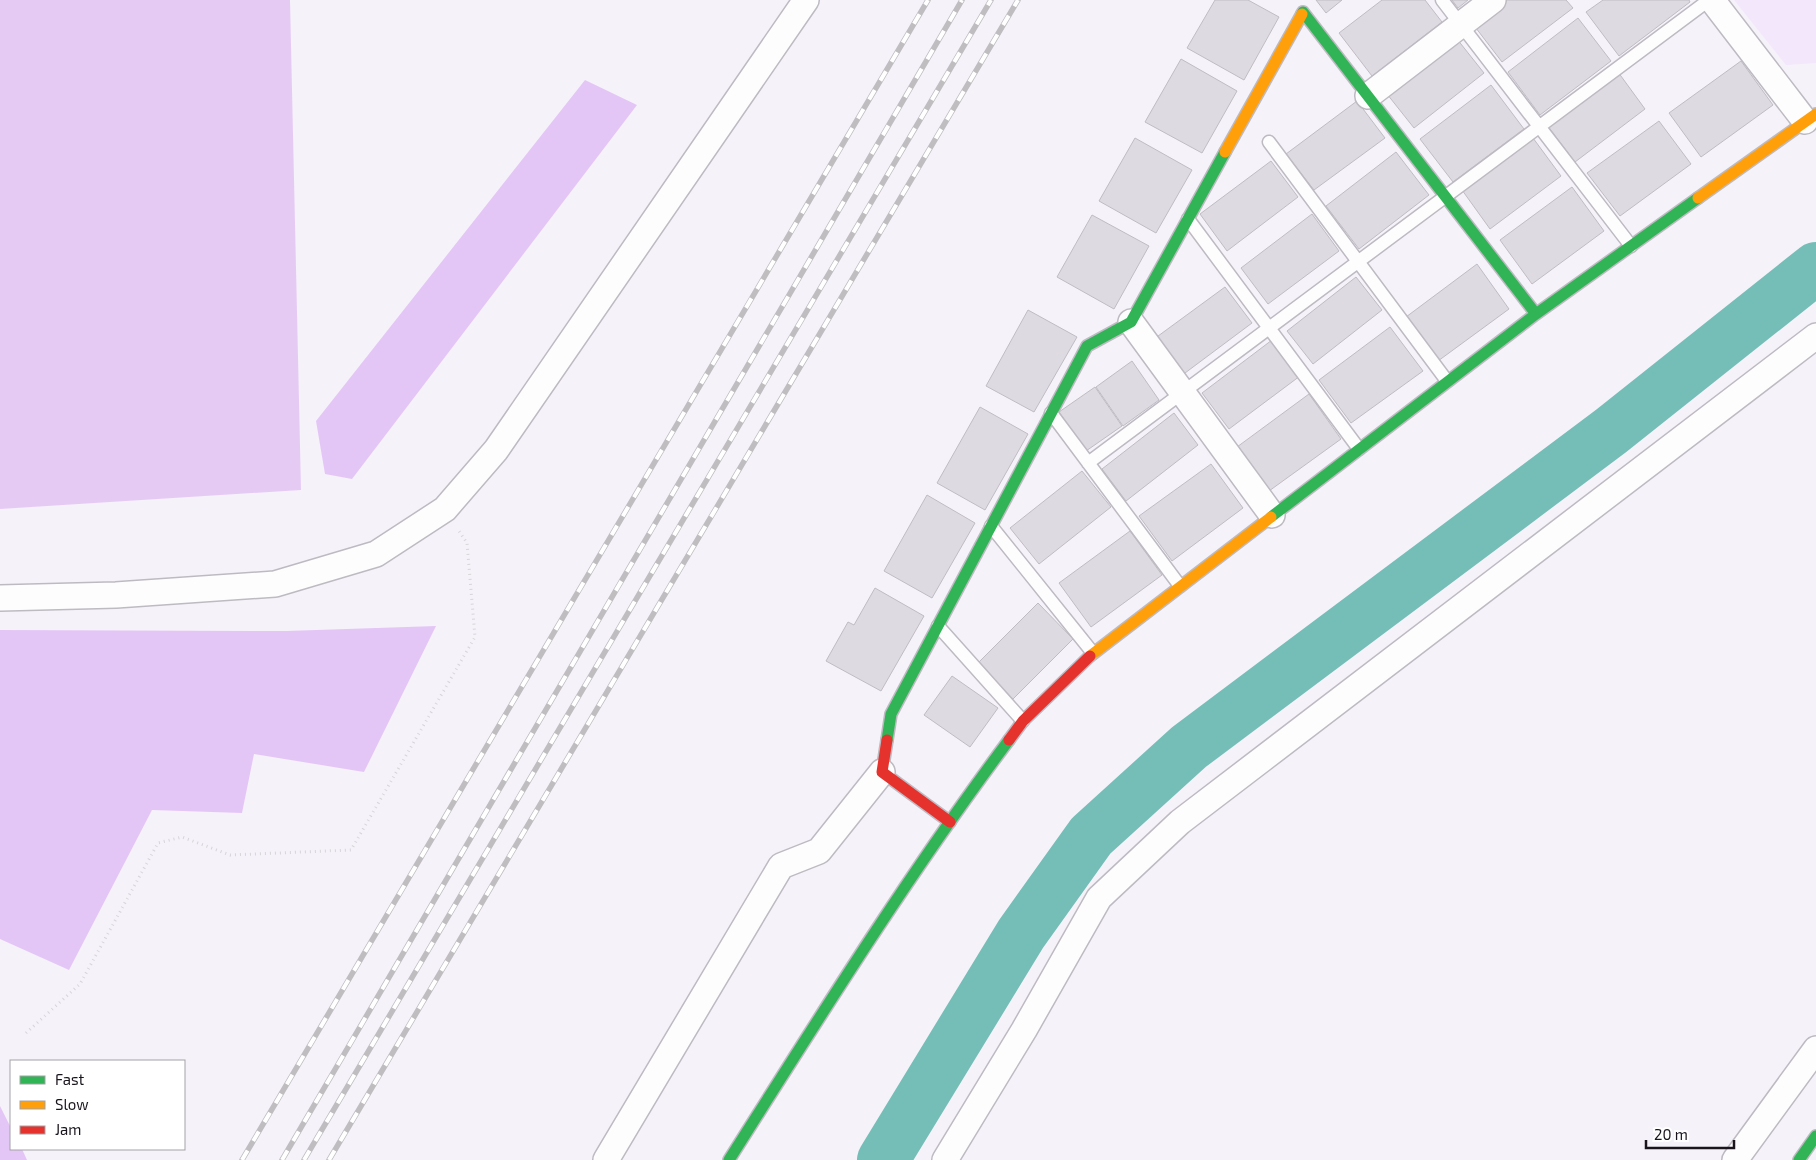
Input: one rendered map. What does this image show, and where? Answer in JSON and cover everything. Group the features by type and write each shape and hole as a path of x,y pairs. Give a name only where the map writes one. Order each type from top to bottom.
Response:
{"main road":[{"path":"950,822 882,772 891,714 1087,346 1131,322 1303,12 1536,314"},
{"path":"729,1160 875,930 972,789 1023,721 1093,653 1536,314 1811,118"},
{"path":"1799,1160 1816,1136"}],"street":[{"path":"0,598 116,595 275,584 376,554 445,509 496,450 806,0"},
{"path":"1368,96 1493,0"},
{"path":"1711,0 1811,118"},
{"path":"1131,322 1272,515"},
{"path":"945,1160 1024,1030 1099,898 1173,828 1816,336"},
{"path":"606,1160 780,866 820,851 882,772"},
{"path":"1735,1160 1816,1049"}],"lane":[{"path":"1442,0 1632,246"},
{"path":"1088,463 1711,0"},
{"path":"1269,142 1447,382"},
{"path":"1188,219 1359,449"},
{"path":"1051,413 1180,586"},
{"path":"991,526 1093,653"},
{"path":"938,626 1023,721"}],"path":[{"path":"26,1033 80,984 158,843 182,837 230,855 351,850 475,637 467,543 445,509"}],"shaded area":[{"path":"0,0 290,0 301,490 0,509"},
{"path":"1734,0 1816,0 1816,63 1786,65"},
{"path":"585,80 637,105 352,479 325,474 316,421"},
{"path":"436,626 364,772 254,754 242,813 152,810 69,970 0,939 0,630 286,631"},
{"path":"0,1106 10,1126 10,1150 22,1150 27,1160 0,1160"}],"building":[{"path":"1215,0 1248,0 1279,17 1244,80 1187,48"},
{"path":"1316,0 1342,0 1326,13"},
{"path":"1382,0 1425,0 1442,22 1372,76 1339,33"},
{"path":"1452,0 1468,0 1458,8"},
{"path":"1494,0 1566,0 1573,8 1502,62 1469,19"},
{"path":"1603,0 1689,0 1690,2 1619,56 1586,12"},
{"path":"1578,18 1611,61 1540,115 1508,72"},
{"path":"1457,39 1484,73 1414,128 1387,94"},
{"path":"1181,59 1237,91 1202,153 1145,122"},
{"path":"1741,61 1773,105 1701,157 1669,113"},
{"path":"1618,72 1645,109 1575,162 1547,125"},
{"path":"1491,85 1524,129 1453,182 1420,139"},
{"path":"1357,101 1385,138 1314,190 1286,154"},
{"path":"1659,121 1691,164 1620,216 1587,173"},
{"path":"1135,138 1192,170 1156,233 1099,201"},
{"path":"1533,138 1561,176 1490,229 1462,190"},
{"path":"1396,152 1429,195 1359,249 1326,206"},
{"path":"1271,161 1298,197 1227,251 1200,214"},
{"path":"1572,187 1604,231 1532,284 1500,240"},
{"path":"1312,214 1339,251 1268,304 1241,268"},
{"path":"1092,215 1149,246 1114,309 1057,277"},
{"path":"1477,264 1509,309 1438,361 1406,317"},
{"path":"1356,277 1382,310 1313,364 1287,331"},
{"path":"1225,287 1252,323 1181,376 1154,339"},
{"path":"1028,310 1077,337 1034,412 986,386"},
{"path":"1390,327 1423,371 1351,423 1319,380"},
{"path":"1272,340 1300,376 1229,429 1202,393"},
{"path":"1132,361 1159,400 1123,426 1096,387"},
{"path":"1095,387 1122,426 1086,451 1059,412"},
{"path":"1309,394 1341,439 1269,491 1237,447"},
{"path":"980,407 1028,434 985,510 937,483"},
{"path":"1174,413 1198,445 1126,501 1102,469"},
{"path":"1211,464 1243,508 1172,561 1139,516"},
{"path":"1082,471 1111,507 1039,564 1010,528"},
{"path":"927,495 975,523 932,598 884,571"},
{"path":"1130,531 1162,575 1091,627 1059,583"},
{"path":"875,588 924,616 881,691 826,661 848,622 854,625"},
{"path":"1038,603 1073,639 1013,699 978,663"},
{"path":"952,676 998,708 970,747 924,715"}],"waterway":[{"path":"883,1160 1021,934 1091,836 1189,747 1611,431 1816,268"}],"railway":[{"path":"242,1160 928,0"},
{"path":"282,1160 962,0"},
{"path":"304,1160 991,0"},
{"path":"329,1160 1018,0"}],"traffic: fast":[{"path":"1302,14 1303,12 1536,314"},
{"path":"887,740 891,714 1087,346 1131,322 1225,152"},
{"path":"1271,517 1536,314 1698,198"},
{"path":"729,1160 900,895 1009,740"},
{"path":"1799,1160 1816,1136"}],"traffic: slow":[{"path":"1225,152 1302,14"},
{"path":"1698,198 1816,114"},
{"path":"1090,656 1271,517"}],"traffic: jam":[{"path":"1009,740 1023,721 1090,656"},
{"path":"887,740 882,772 950,822"}]}
